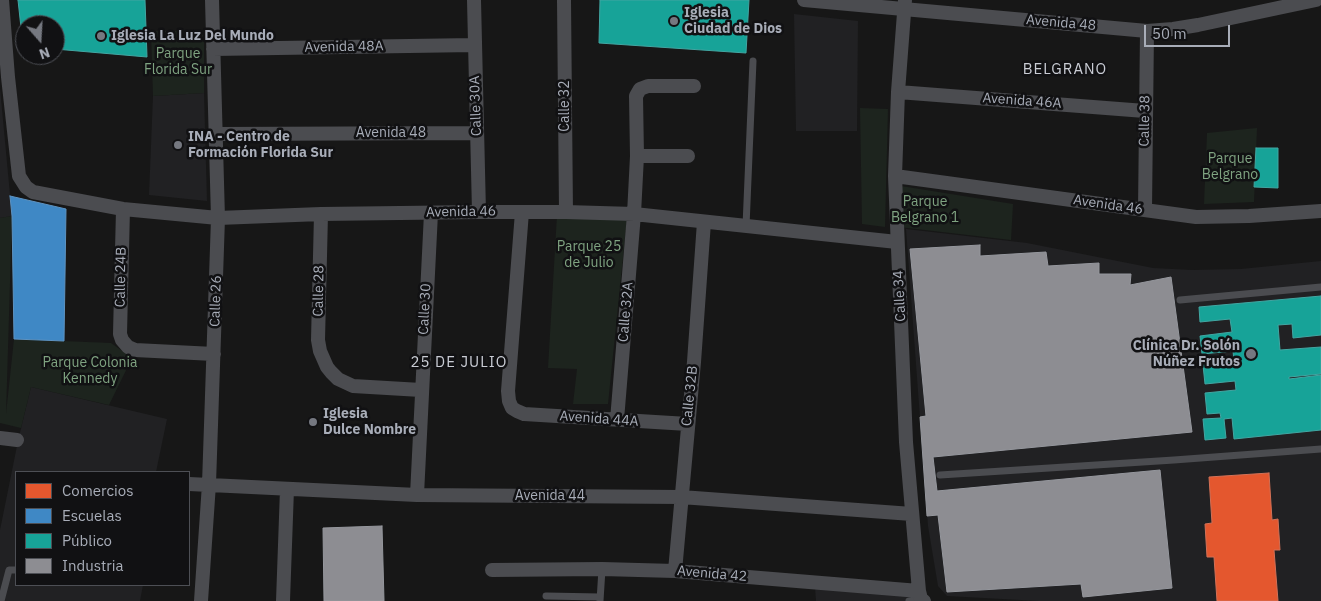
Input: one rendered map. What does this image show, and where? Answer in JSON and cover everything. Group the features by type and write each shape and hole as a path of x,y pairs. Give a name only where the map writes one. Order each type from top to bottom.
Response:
{"street":[{"path":"2,0 4,79"},
{"name":"Calle 26","path":"201,601 209,484 218,218 212,0"},
{"name":"Calle 30A","path":"474,0 479,212"},
{"name":"Calle 32","path":"564,0 566,212"},
{"name":"Avenida 48","path":"804,0 905,4 1147,32 1198,26 1316,0"},
{"name":"Calle 34","path":"905,4 898,92 895,176 906,442 918,598"},
{"name":"Calle 38","path":"1145,210 1147,32"},
{"name":"Avenida 48A","path":"214,49 474,45"},
{"name":"Avenida 46","path":"4,79 19,176 26,187 36,193 123,209 218,218 321,214 479,212 634,214 897,242"},
{"name":"Calle 32A","path":"617,420 634,214 637,156 636,96 643,87 654,85 694,86"},
{"name":"Avenida 46A","path":"898,92 1145,111"},
{"name":"Avenida 48","path":"216,134 477,133"},
{"path":"637,156 688,156"},
{"name":"Avenida 46","path":"895,176 1196,217 1249,216 1321,211"},
{"name":"Calle 24B","path":"123,209 120,334 126,344 135,350 214,354"},
{"name":"Avenida 44A","path":"522,212 508,391 512,408 524,414 688,424"},
{"name":"Calle 30","path":"417,495 430,213"},
{"name":"Calle 28","path":"321,214 318,340 320,352 327,367 338,379 353,386 421,390"},
{"name":"Calle 32B","path":"675,570 697,326 704,222"},
{"path":"0,438 17,440"},
{"name":"Avenida 44","path":"190,484 417,495 681,498 912,514"},
{"path":"283,601 287,489"},
{"name":"Avenida 42","path":"492,570 675,570 918,598"}],"lane":[{"path":"746,226 753,61"},
{"path":"1180,300 1321,287"},
{"path":"940,475 1321,449"},
{"path":"546,596 600,599 602,569"},
{"path":"1,601 9,570 15,570"}],"shaded area":[{"path":"794,14 858,21 857,131 796,131"},
{"path":"0,88 12,216 0,218"},
{"name":"INA - Centro de Formación Florida Sur","path":"204,93 207,201 149,195 153,96"},
{"path":"906,229 1027,243 1153,268 1192,270 1241,269 1321,261 1321,601 1039,601 947,596 938,586 928,526"},
{"path":"31,387 167,419 156,471 15,471 15,586 143,586 140,601 0,601 0,530"},
{"path":"815,587 908,595 909,601 816,601"}],"green space":[{"name":"Parque Florida Sur","path":"151,31 204,31 204,93 153,96"},
{"path":"860,108 888,109 885,227 862,224"},
{"name":"Parque Belgrano","path":"1257,128 1254,202 1204,204 1207,133"},
{"name":"Parque Belgrano 1","path":"901,186 1013,204 1011,240 899,227"},
{"name":"Parque 25 de Julio","path":"557,215 627,218 608,404 573,404 577,369 548,368"},
{"name":"Parque Colonia Kennedy","path":"12,216 6,414 14,339 111,343 132,358 109,405 31,387 21,428 0,423 0,218"}],"building: Comercios":[{"path":"1269,473 1272,520 1278,519 1280,550 1274,550 1278,601 1217,601 1214,557 1207,557 1205,524 1212,523 1209,477"}],"building: Escuelas":[{"path":"10,196 66,209 64,341 14,339"}],"building: Público":[{"name":"Iglesia La Luz Del Mundo","path":"18,0 145,0 147,57 65,50 65,15 20,15"},
{"name":"Iglesia Ciudad de Dios","path":"600,0 749,0 746,53 599,43"},
{"path":"1256,148 1278,148 1278,188 1254,187"},
{"path":"1321,296 1321,335 1293,338 1292,324 1278,325 1280,350 1321,347 1321,374 1289,377 1289,379 1321,375 1321,430 1234,439 1232,418 1224,419 1226,438 1205,440 1203,419 1221,418 1220,413 1207,414 1205,393 1236,390 1235,381 1205,384 1203,365 1234,361 1233,351 1202,354 1200,336 1232,332 1230,319 1200,322 1199,307"}],"building: Industria":[{"path":"980,245 980,256 1046,252 1048,266 1099,263 1099,274 1131,274 1130,285 1171,277 1192,432 933,457 937,491 1160,470 1172,588 1083,597 1081,584 947,592 938,515 927,516 920,417 926,416 910,249"},
{"path":"382,526 384,601 324,601 323,528"}],"place":[{"name":"Iglesia Ciudad de Dios","path":"674,21"},
{"name":"Iglesia La Luz Del Mundo","path":"101,36"},
{"name":"INA - Centro de Formación Florida Sur","path":"178,145"},
{"name":"Clínica Dr. Solón Núñez Frutos","path":"1251,354"},
{"name":"Iglesia Dulce Nombre","path":"313,422"}],"district":[{"name":"BELGRANO","path":"1065,70"},
{"name":"25 DE JULIO","path":"459,363"}]}
